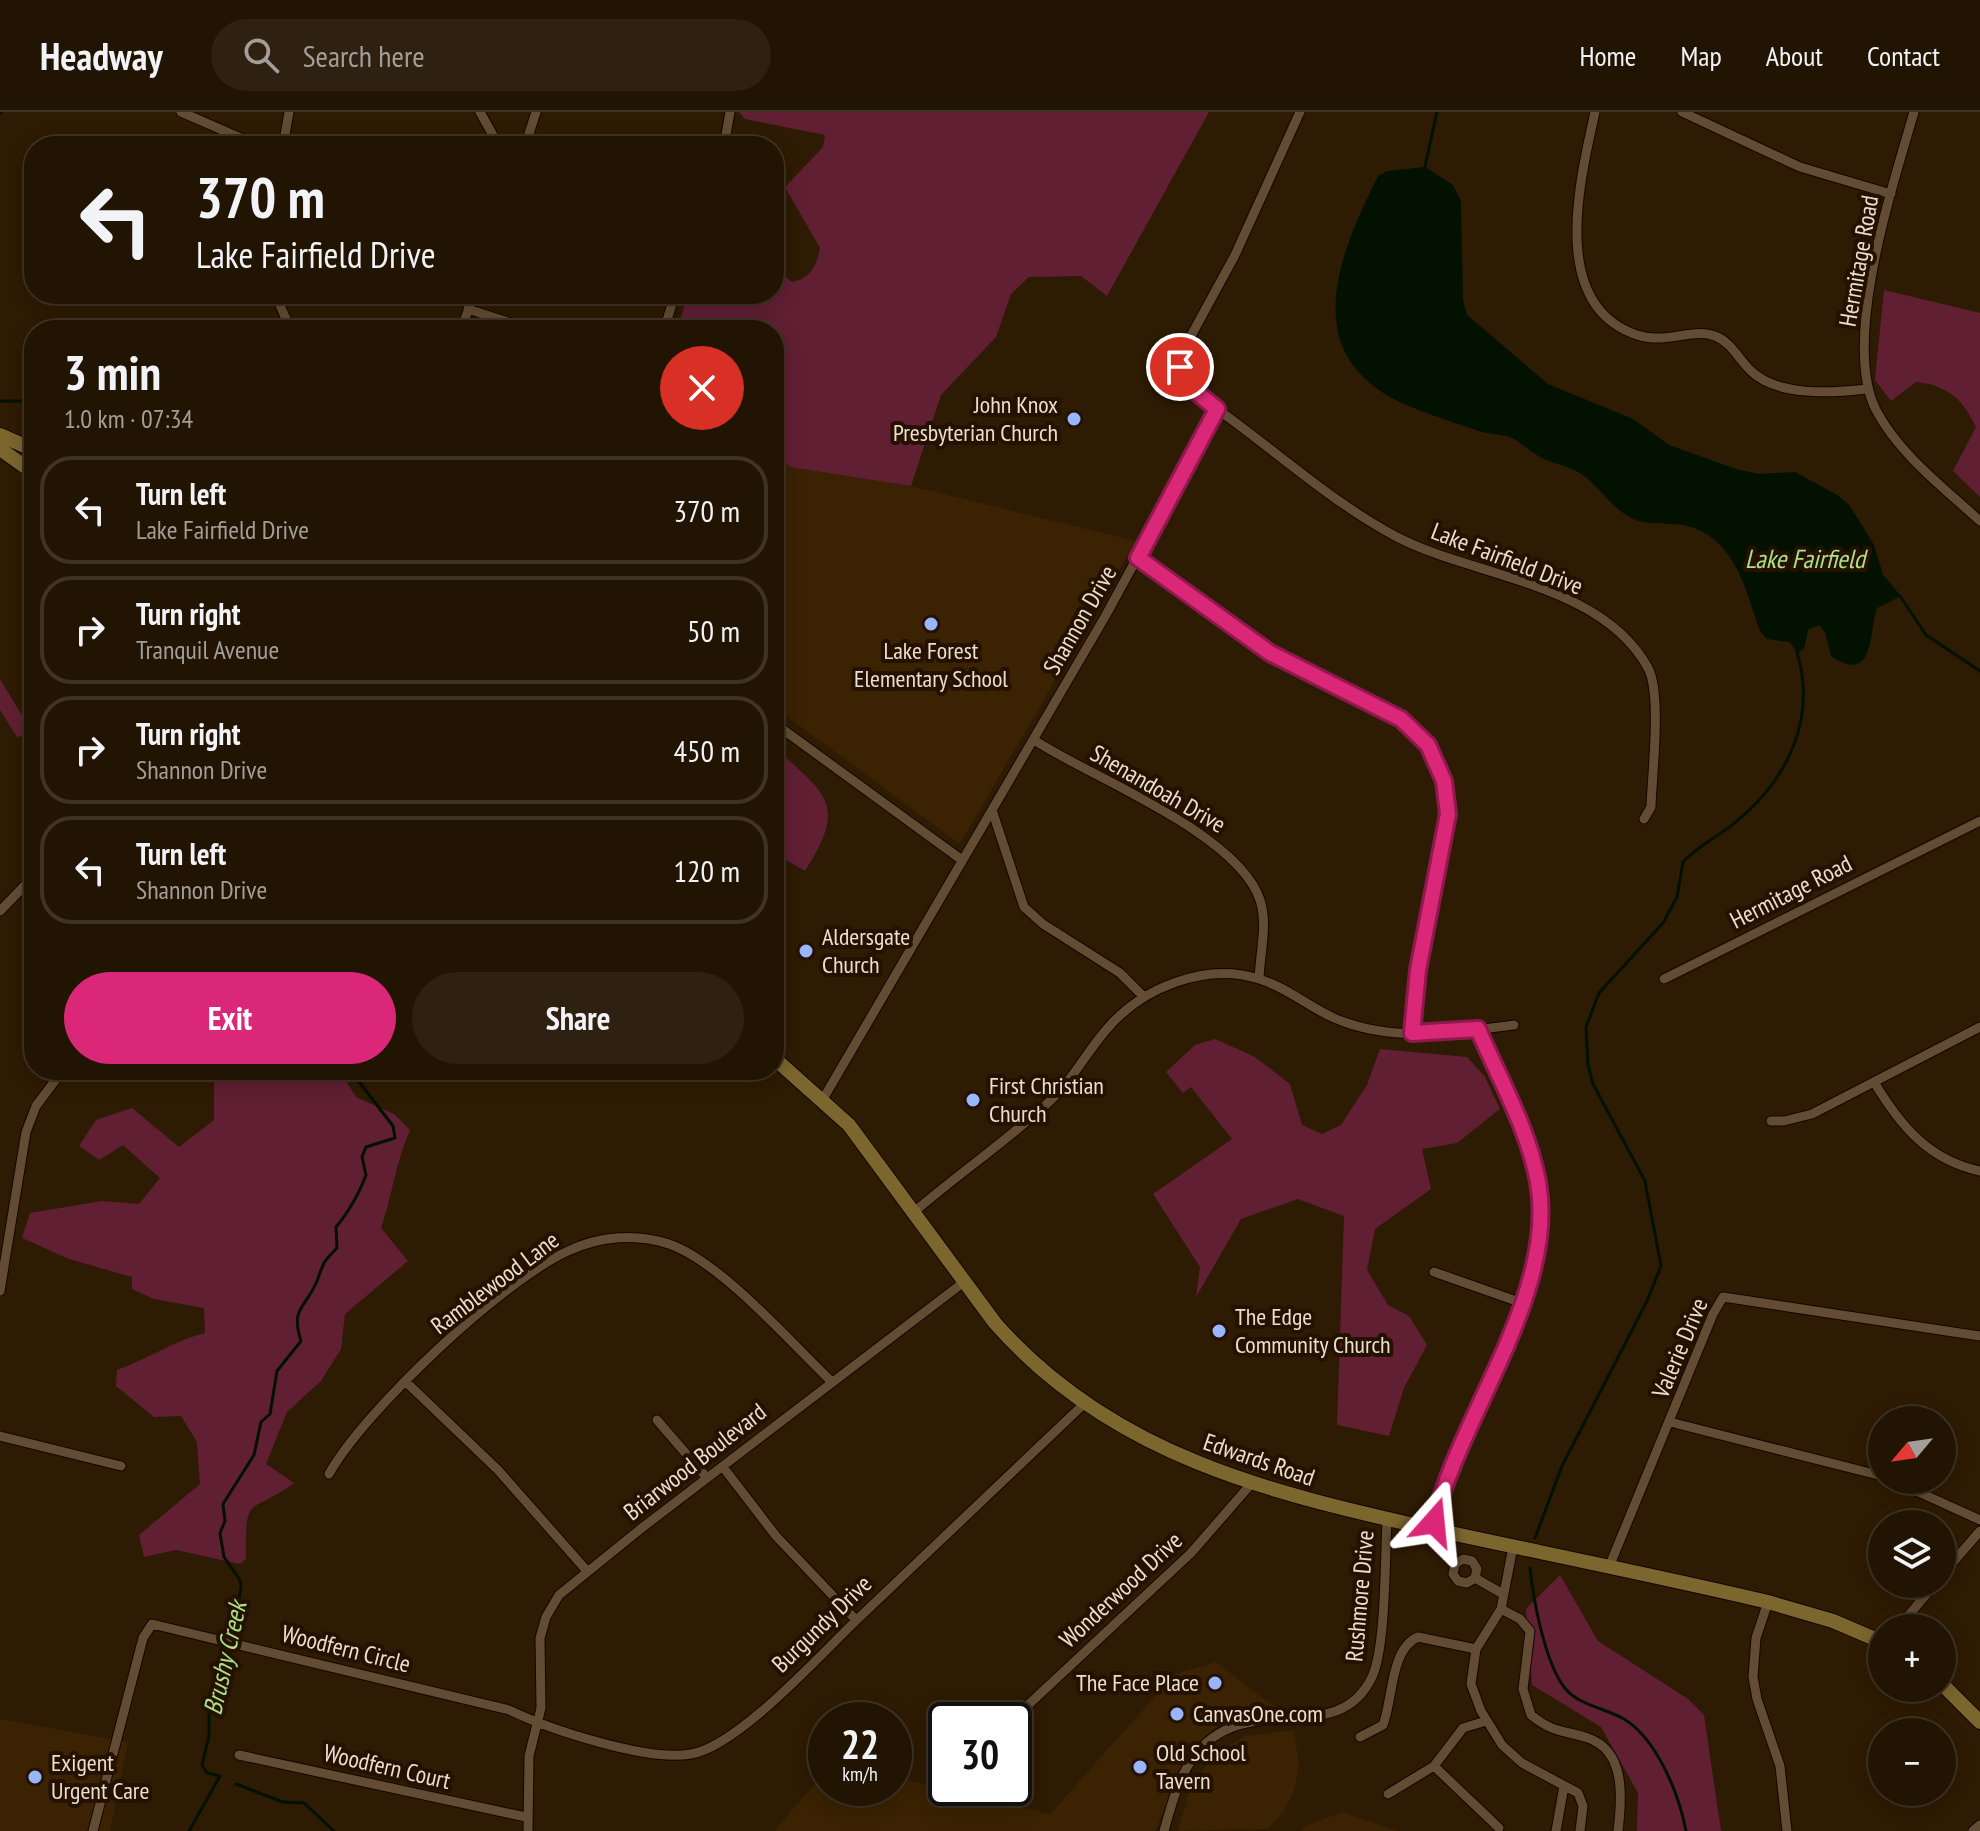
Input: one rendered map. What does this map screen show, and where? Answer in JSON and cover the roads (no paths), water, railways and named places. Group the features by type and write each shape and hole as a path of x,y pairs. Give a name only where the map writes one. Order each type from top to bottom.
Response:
{"street":[{"path":"181,112 236,136"},
{"path":"285,136 289,112"},
{"path":"480,112 493,136"},
{"path":"528,136 536,112"},
{"path":"726,136 730,112"},
{"path":"1217,409 1186,382 1180,367 1180,356 1235,255 1300,112"},
{"path":"1595,112 1576,212 1586,286 1600,313 1618,327 1651,339 1670,340 1706,333 1718,337 1754,374 1781,386 1827,391 1867,389"},
{"path":"1682,112 1800,167 1891,194"},
{"name":"Hermitage Road","path":"1914,112 1891,194 1865,316 1863,368 1867,389 1892,434 1980,521"},
{"path":"464,320 470,304"},
{"path":"468,309 502,320"},
{"name":"Shannon Drive","path":"823,1099 1138,558 1217,409"},
{"name":"Lake Fairfield Drive","path":"1217,409 1340,502 1396,536 1560,597 1591,614 1628,643 1647,668 1655,688 1651,807 1644,819"},
{"path":"0,435 24,446"},
{"path":"0,449 24,466"},
{"path":"1138,558 1270,653 1401,719 1428,745 1444,781 1448,814 1418,970 1412,1033"},
{"path":"784,730 962,860"},
{"name":"Shenandoah Drive","path":"1034,740 1199,834 1234,860 1254,886 1262,910 1259,979"},
{"path":"992,810 1024,907 1043,924 1120,973 1144,997"},
{"path":"1978,822 1980,834"},
{"name":"Hermitage Road","path":"1664,979 1978,822"},
{"path":"0,911 24,888"},
{"path":"913,1213 1049,1102 1108,1026 1144,997 1186,978 1219,975 1259,979 1352,1025 1381,1032 1412,1033 1514,1025"},
{"path":"1771,1121 1804,1117 1980,1027"},
{"path":"1432,1529 1441,1497 1522,1303 1540,1232 1538,1181 1512,1105 1478,1029"},
{"name":"Edwards Road","path":"784,1066 823,1099 857,1135 964,1282 1019,1351 1085,1403 1179,1455 1297,1499 1768,1602 1833,1621 1868,1636"},
{"path":"0,1291 26,1132 36,1106 56,1080"},
{"path":"1874,1082 1919,1143 1941,1158 1980,1171"},
{"name":"Ramblewood Lane","path":"329,1474 352,1442 450,1339 551,1260 587,1243 618,1238 667,1244 701,1261 831,1381"},
{"path":"1434,1272 1522,1303"},
{"name":"Briarwood Boulevard","path":"539,1724 543,1626 559,1595 831,1381 964,1282"},
{"name":"Valerie Drive","path":"1609,1567 1713,1314 1723,1297 1980,1336"},
{"path":"406,1382 498,1470 587,1571"},
{"name":"Burgundy Drive","path":"539,1724 639,1751 693,1754 737,1730 1085,1403"},
{"path":"657,1420 707,1478"},
{"path":"1670,1422 1868,1472"},
{"path":"0,1436 121,1466"},
{"path":"723,1467 776,1536 856,1620"},
{"name":"Wonderwood Drive","path":"1031,1702 1191,1553 1251,1484"},
{"path":"1923,1494 1980,1520"},
{"name":"Rushmore Drive","path":"1164,1831 1187,1767 1197,1752 1220,1733 1250,1720 1336,1712 1349,1705 1366,1687 1378,1654 1387,1519"},
{"path":"1956,1559 1980,1531"},
{"path":"1513,1547 1501,1609 1476,1649 1471,1684 1486,1721 1502,1745 1522,1763 1582,1799 1580,1831"},
{"path":"1475,1578 1503,1594"},
{"path":"1910,1614 1923,1598"},
{"path":"1768,1602 1756,1638 1753,1677 1782,1774 1787,1831"},
{"path":"1501,1609 1520,1619 1530,1631 1523,1689 1531,1715 1559,1733 1598,1743 1614,1758 1622,1805 1618,1831"},
{"name":"Woodfern Circle","path":"93,1831 148,1626 163,1625 509,1710 539,1724"},
{"path":"1360,1737 1383,1725 1402,1651 1411,1640 1418,1637 1476,1649"},
{"path":"1956,1698 1980,1722"},
{"path":"1388,1794 1434,1766 1463,1728 1486,1721"},
{"path":"528,1831 529,1756 539,1724"},
{"name":"Woodfern Court","path":"239,1755 526,1817"},
{"path":"1434,1766 1499,1828"},
{"path":"1556,1831 1564,1786"},
{"path":"1973,1831 1980,1825"}],"water":[{"name":"Lake Fairfield","path":"1425,167 1453,185 1461,201 1463,300 1467,315 1548,384 1633,419 1669,445 1759,474 1795,472 1839,496 1850,506 1874,545 1883,575 1901,596 1877,608 1871,641 1863,660 1856,664 1845,663 1831,656 1825,632 1819,625 1808,630 1804,649 1797,653 1790,642 1767,639 1760,631 1735,566 1726,552 1700,530 1634,519 1578,472 1540,457 1510,437 1479,431 1416,409 1378,389 1353,366 1340,338 1336,308 1339,276 1348,243 1378,176 1387,171"}],"waterway":[{"path":"1424,171 1437,112"},
{"name":"Brushy Creek","path":"0,401 24,401"},
{"path":"1900,596 1926,635 1980,671"},
{"path":"1535,1538 1562,1466 1647,1301 1661,1266 1645,1181 1593,1084 1588,1065 1586,1027 1599,993 1663,923 1677,897 1683,862 1755,804 1784,766 1794,746 1803,700 1797,652"},
{"name":"Brushy Creek","path":"189,1831 220,1776 207,1773 202,1765 209,1736 209,1705 227,1670 241,1586 224,1557 220,1533 225,1521 223,1504 254,1455 261,1422 270,1414 277,1371 301,1341 298,1314 328,1257 337,1248 336,1227 366,1175 362,1157 366,1147 395,1138 393,1126 358,1080"},
{"path":"1530,1568 1541,1630 1557,1676 1576,1698 1624,1719 1647,1740 1672,1785 1686,1831"},
{"path":"236,1784 283,1802 304,1803 334,1831"}],"place":[{"name":"John Knox Presbyterian Church","path":"1074,419"},
{"name":"Lake Forest Elementary School","path":"931,624"},
{"name":"Aldersgate Church","path":"806,951"},
{"name":"First Christian Church","path":"973,1100"},
{"name":"The Edge Community Church","path":"1219,1331"},
{"name":"The Face Place","path":"1215,1683"},
{"name":"CanvasOne.com","path":"1177,1714"},
{"name":"Old School Tavern","path":"1140,1767"},
{"name":"Exigent Urgent Care","path":"35,1777"}]}
